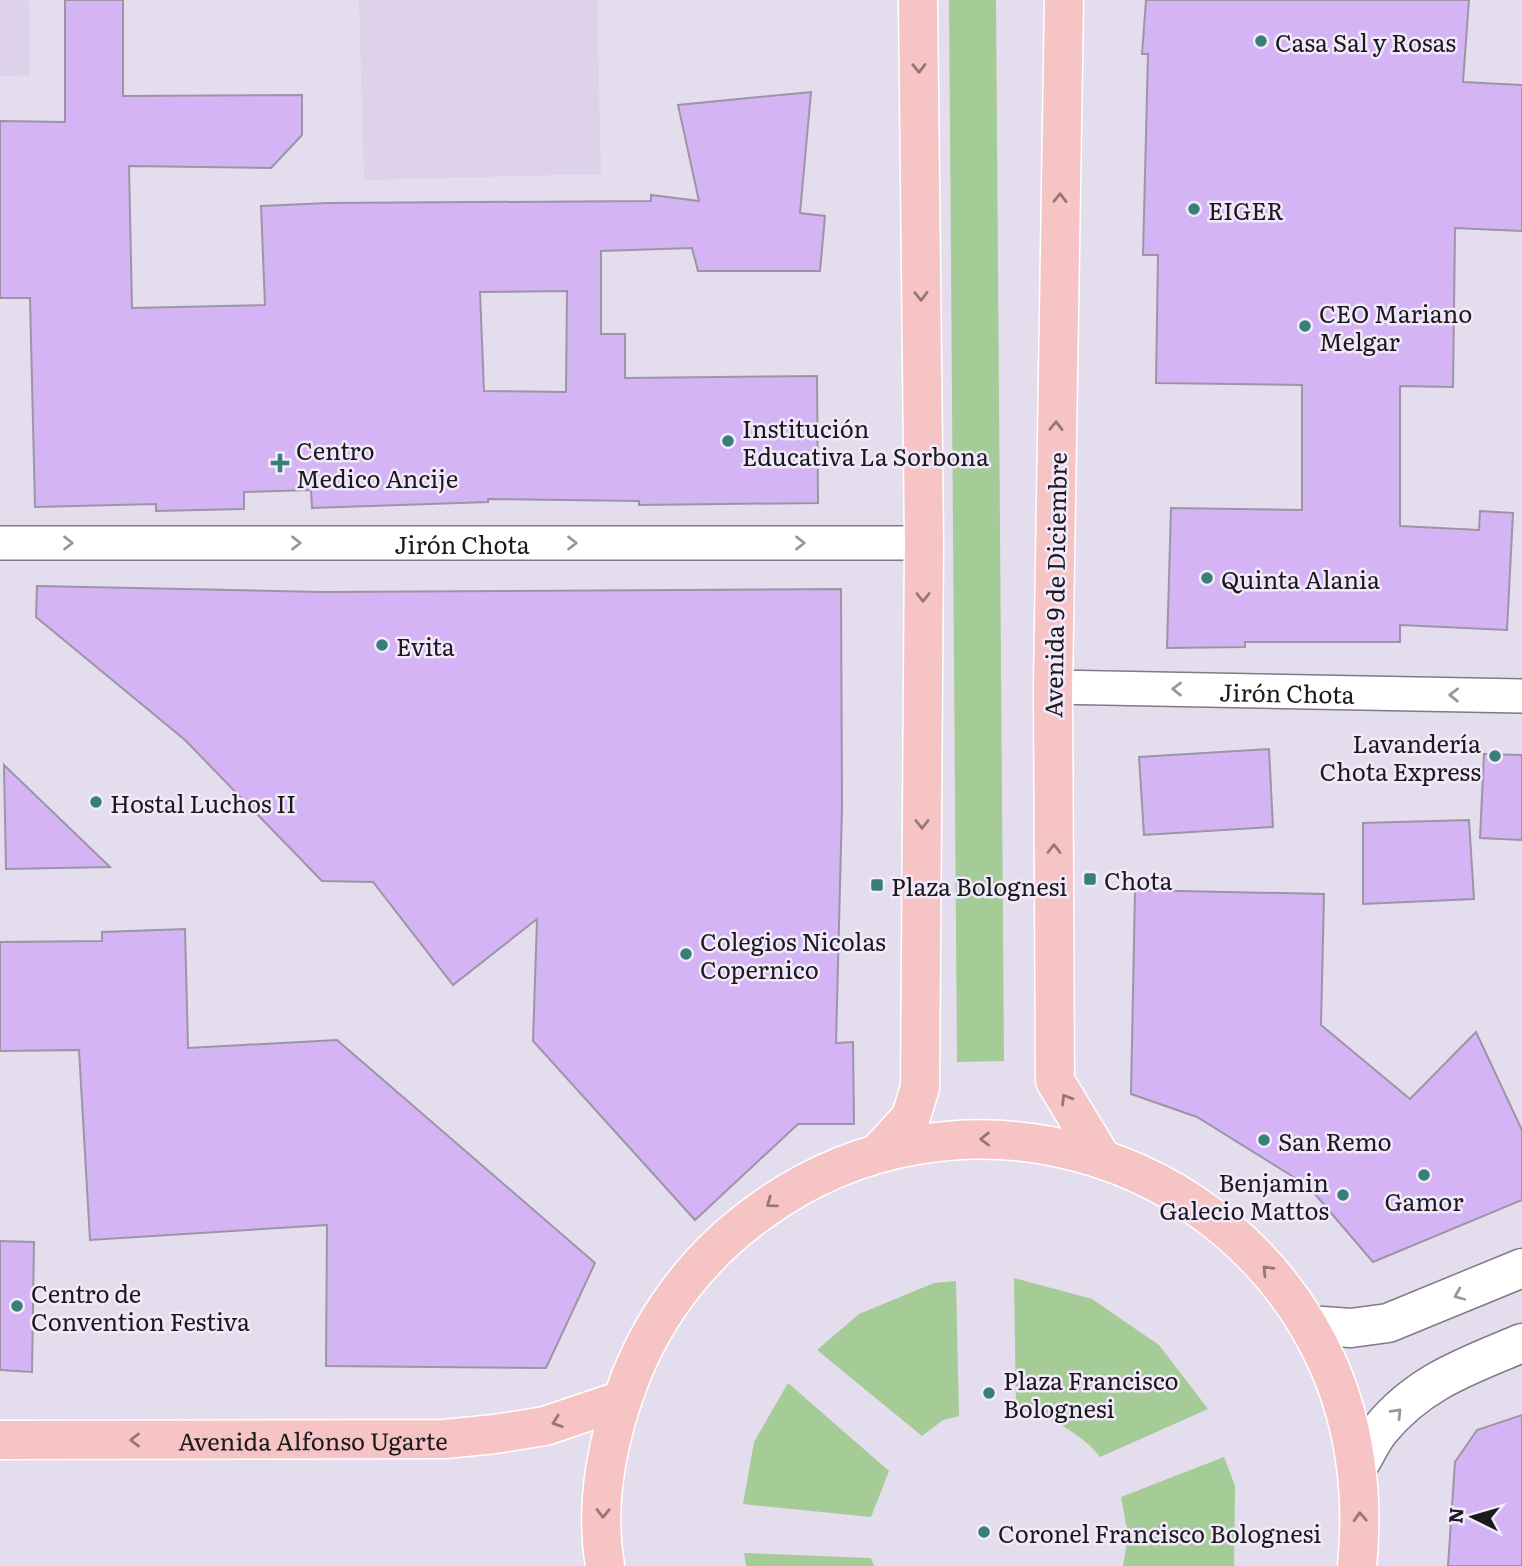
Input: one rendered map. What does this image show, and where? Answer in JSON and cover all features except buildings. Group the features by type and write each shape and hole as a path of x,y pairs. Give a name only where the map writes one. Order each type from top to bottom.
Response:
{"main road":[{"path":"879,1152 911,1116 920,1087 923,542 918,0"},
{"name":"Avenida 9 de Diciembre","path":"1064,0 1053,687 1055,1081 1101,1157"},
{"path":"605,1566 603,1510 607,1461 622,1400 642,1350 667,1306 699,1266 737,1228 781,1196 829,1171 879,1152 934,1141 990,1138 1046,1144 1101,1157 1151,1178 1197,1206 1239,1240 1276,1280 1308,1325 1332,1376 1345,1413 1357,1468 1360,1529 1357,1566"},
{"path":"1308,1325 1351,1328 1388,1323 1522,1268"},
{"path":"1357,1468 1380,1431 1413,1397 1445,1375 1522,1343"},
{"name":"Avenida Alfonso Ugarte","path":"0,1440 445,1439 545,1426 622,1400"}],"street":[{"name":"Jirón Chota","path":"0,543 923,542"},
{"name":"Jirón Chota","path":"1053,687 1522,696"}],"shaded area":[{"path":"0,0 29,0 30,75 0,76"},
{"path":"359,0 597,0 601,174 364,180"}],"green space":[{"path":"949,0 996,0 1004,1061 957,1062"},
{"path":"1014,1278 1092,1299 1159,1345 1208,1409 1100,1457 1074,1433 1050,1419 1016,1410"},
{"path":"956,1281 959,1416 943,1420 922,1436 817,1350 859,1314 934,1283"},
{"path":"788,1383 889,1471 871,1517 743,1504 754,1442"},
{"path":"1224,1457 1235,1486 1234,1566 1123,1566 1128,1535 1121,1497"},
{"path":"744,1553 871,1558 874,1566 746,1566"}],"place":[{"name":"Casa Sal y Rosas","path":"1261,41"},
{"name":"EIGER","path":"1194,209"},
{"name":"CEO Mariano Melgar","path":"1305,326"},
{"name":"Institución Educativa La Sorbona","path":"728,441"},
{"name":"Centro Medico Ancije","path":"280,463"},
{"name":"Quinta Alania","path":"1207,578"},
{"name":"Evita","path":"382,645"},
{"name":"Lavandería Chota Express","path":"1495,756"},
{"name":"Hostal Luchos II","path":"96,802"},
{"name":"Chota","path":"1090,879"},
{"name":"Plaza Bolognesi","path":"877,885"},
{"name":"Colegios Nicolas Copernico","path":"686,954"},
{"name":"San Remo","path":"1264,1140"},
{"name":"Gamor","path":"1424,1175"},
{"name":"Benjamin Galecio Mattos","path":"1343,1195"},
{"name":"Centro de Convention Festiva","path":"17,1306"},
{"name":"Plaza Francisco Bolognesi","path":"989,1393"},
{"name":"Coronel Francisco Bolognesi","path":"984,1532"}]}
